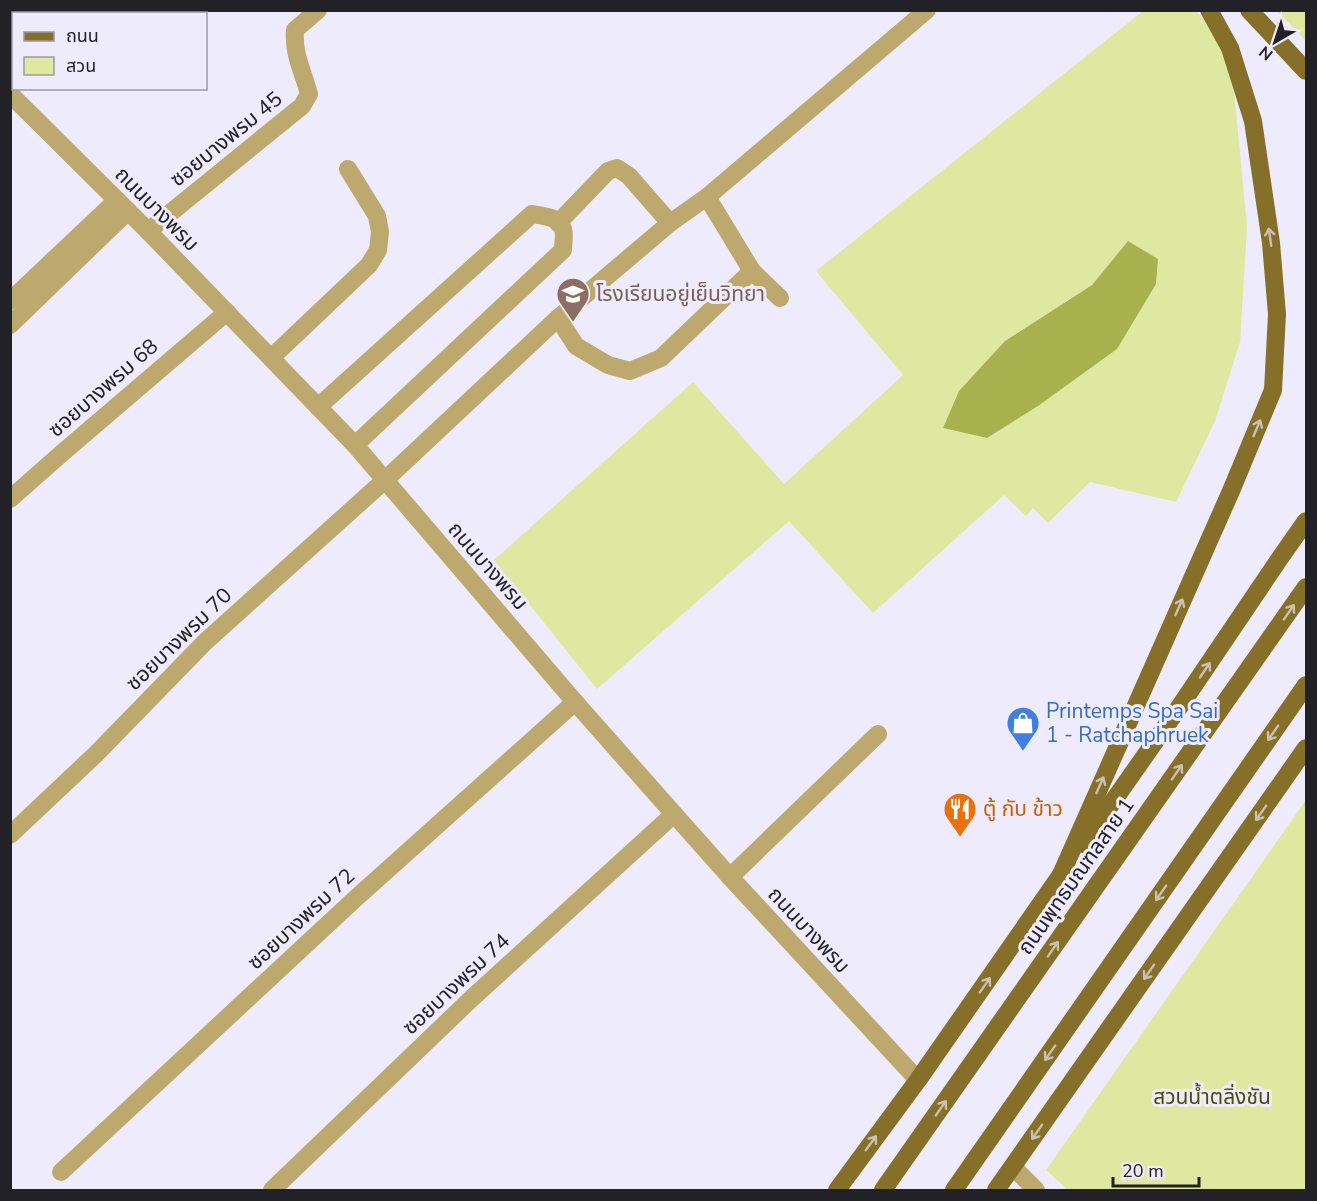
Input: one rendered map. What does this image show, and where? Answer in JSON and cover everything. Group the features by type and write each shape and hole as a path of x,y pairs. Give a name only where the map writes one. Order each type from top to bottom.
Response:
{"main road":[{"path":"1060,877 1231,491 1273,390 1277,314 1271,243 1253,121 1230,48 1209,10"},
{"path":"1249,10 1306,71"},
{"path":"837,1191 918,1080 1180,706 1306,521"},
{"path":"1280,558 1306,544"},
{"name":"ถนนพุทธมณฑลสาย 1","path":"883,1191 1306,587"},
{"path":"954,1191 1306,685"},
{"path":"996,1191 1306,748"}],"street":[{"name":"ซอยบางพรม 45","path":"148,231 302,106 309,94 296,55 295,30 318,10"},
{"name":"ซอยบางพรม 70","path":"10,835 96,754 205,642 385,480 558,318 670,223 708,197 927,10"},
{"name":"ถนนบางพรม","path":"10,94 148,231 355,445 574,702 730,877 918,1080"},
{"path":"558,223 608,171 617,168 629,176 670,223"},
{"path":"272,358 369,265 378,250 380,231 377,216 348,169"},
{"path":"708,197 752,271 780,298"},
{"path":"10,301 122,205"},
{"path":"10,325 122,205"},
{"path":"318,407 532,214 552,217 558,223 563,230 563,250 355,445"},
{"path":"558,318 576,346 608,365 630,371 661,358 752,271"},
{"name":"ซอยบางพรม 68","path":"10,499 226,312"},
{"name":"ซอยบางพรม 72","path":"62,1172 347,906 574,702"},
{"path":"730,877 878,734"},
{"name":"ซอยบางพรม 74","path":"272,1191 471,999 674,814"},
{"path":"1012,1167 1036,1191"}],"green space":[{"path":"1143,11 1196,11 1230,48 1247,227 1240,342 1215,421 1176,502 1090,482 1048,523 1033,508 1026,516 1004,495 873,613 789,521 597,689 494,560 693,382 784,484 903,375 816,271","holes":["1128,241 1038,406 987,438 943,428 1005,341 1092,285"]},
{"path":"1277,11 1306,11 1306,41"},
{"path":"1128,241 1158,259 1156,284 1117,349 1038,406 987,438 943,428 959,391 1005,341 1092,285"},
{"name":"สวนน้ำตลิ่งชัน","path":"1306,800 1306,1190 1068,1190 1046,1170"}],"place":[{"name":"โรงเรียนอยู่เย็นวิทยา","path":"573,323"},
{"name":"Printemps Spa Sai 1 - Ratchaphruek","path":"1023,752"},
{"name":"ตู้ กับ ข้าว","path":"960,838"}]}
